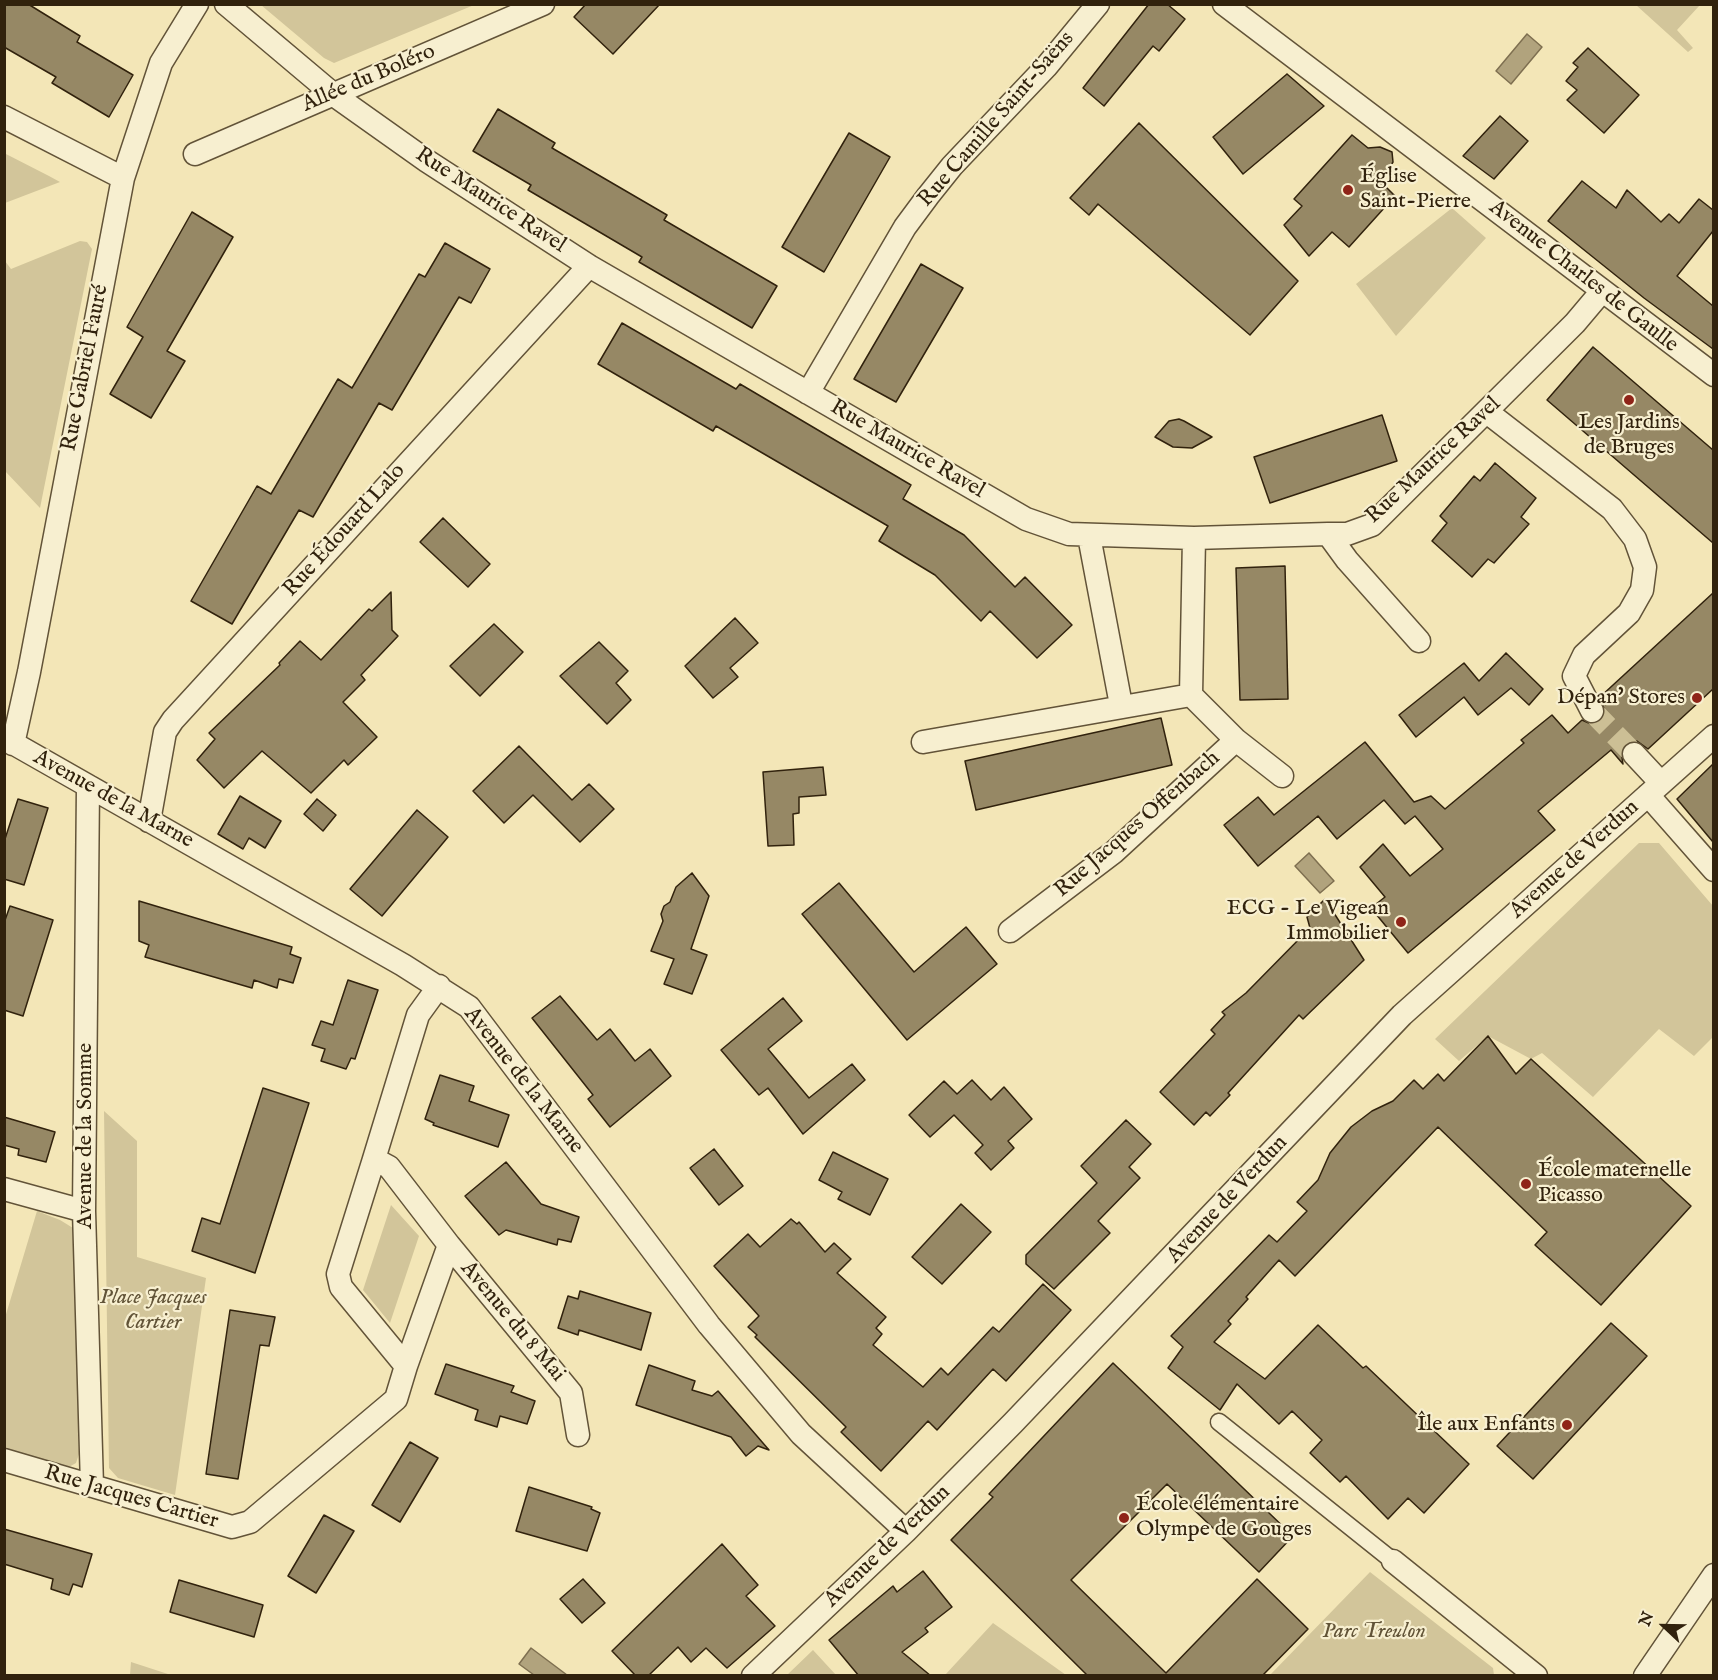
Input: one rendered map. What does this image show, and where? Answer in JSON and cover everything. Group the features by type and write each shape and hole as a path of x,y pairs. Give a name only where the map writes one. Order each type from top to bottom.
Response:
{"street":[{"name":"Rue Gabriel Fauré","path":"9,741 29,672 123,178 161,63 197,4"},
{"name":"Rue Maurice Ravel","path":"226,4 334,95 427,161 589,266 1026,519 1069,534 1194,538 1347,534 1372,525 1575,322 1602,291"},
{"name":"Allée du Boléro","path":"195,154 543,4"},
{"name":"Rue Camille Saint-Saëns","path":"808,393 905,227 928,196 951,166 1046,67 1098,4"},
{"name":"Avenue Charles de Gaulle","path":"1224,4 1713,375"},
{"path":"4,117 123,178"},
{"name":"Rue Édouard Lalo","path":"150,821 165,732 173,720 589,266"},
{"path":"1487,411 1612,509 1635,539 1642,558 1645,567 1642,590 1629,613 1584,655 1574,676 1592,711"},
{"path":"1328,534 1347,560 1419,641"},
{"path":"1089,536 1121,705"},
{"path":"923,742 1121,705 1191,695 1194,538"},
{"name":"Rue Jacques Offenbach","path":"1191,695 1236,740 1282,776"},
{"name":"Avenue de Verdun","path":"753,1676 906,1531 1105,1330 1402,1015 1713,736"},
{"name":"Rue Jacques Offenbach","path":"1011,931 1114,852 1236,740"},
{"name":"Avenue de la Marne","path":"9,741 439,986 469,1007 709,1325 801,1434 906,1531"},
{"path":"1634,754 1654,789 1713,870"},
{"name":"Avenue de la Somme","path":"88,786 84,1212 92,1486"},
{"path":"406,1366 341,1287 338,1274 418,1015 439,986"},
{"name":"Avenue du 8 Mai","path":"374,1159 388,1167 571,1393 578,1435"},
{"path":"4,1189 84,1212"},
{"name":"Rue Jacques Cartier","path":"4,1460 232,1527 250,1522 396,1399 449,1245"},
{"path":"1219,1422 1536,1676"},
{"path":"1646,1676 1713,1575"}],"green space":[{"path":"261,5 474,5 334,63 324,58"},
{"path":"1636,5 1700,5 1677,30 1693,48 1688,52"},
{"path":"4,153 49,176 60,182 5,203"},
{"path":"1452,208 1486,238 1396,336 1356,284"},
{"path":"80,241 87,242 92,249 40,508 5,471 5,261 11,269"},
{"path":"1639,843 1659,843 1713,906 1713,1037 1694,1056 1659,1029 1593,1097 1542,1053 1531,1059 1488,1036 1459,1061 1435,1039"},
{"name":"Place Jacques Cartier","path":"104,1111 137,1141 137,1257 206,1278 175,1495 118,1478 109,1468"},
{"path":"391,1205 419,1236 390,1323 363,1290"},
{"path":"37,1211 73,1228 77,1238 79,1454 76,1463 67,1468 5,1452 4,1321"},
{"name":"Parc Treulon","path":"1370,1572 1493,1668 1494,1675 1270,1675"},
{"path":"993,1623 1066,1675 945,1675"},
{"path":"813,1650 836,1675 787,1675"},
{"path":"131,1662 171,1675 130,1675"}],"shaded area":[{"path":"1527,34 1542,47 1511,84 1496,71"},
{"path":"1309,853 1334,881 1320,893 1295,866"},
{"path":"531,1648 567,1675 534,1675 519,1664"}],"building":[{"path":"4,4 28,4 80,36 77,42 133,75 109,117 52,83 56,77 4,47"},
{"path":"586,4 660,4 613,54 574,17"},
{"path":"1149,4 1167,4 1185,19 1159,51 1153,46 1104,106 1083,88"},
{"path":"1588,48 1639,95 1604,133 1567,100 1577,90 1566,81 1578,67 1573,63"},
{"path":"1287,74 1324,106 1243,174 1213,137"},
{"path":"498,109 555,143 552,148 667,215 664,220 777,286 752,328 639,262 642,257 528,190 531,185 473,151"},
{"path":"1500,116 1528,141 1494,179 1463,156"},
{"path":"1139,123 1298,281 1250,335 1098,204 1089,215 1070,198"},
{"path":"849,133 890,157 824,272 782,247"},
{"name":"Église Saint-Pierre","path":"1352,135 1368,148 1380,147 1392,152 1393,162 1381,182 1395,196 1349,247 1332,232 1309,256 1284,225 1302,206 1294,199"},
{"path":"1582,181 1616,208 1627,190 1661,222 1669,214 1679,223 1699,199 1713,210 1713,231 1677,276 1713,306 1713,349 1644,298 1548,221"},
{"path":"192,212 233,237 167,351 185,361 151,418 110,394 143,337 127,327"},
{"path":"445,243 490,269 471,303 459,297 392,410 379,403 313,517 299,510 232,624 191,601 257,486 271,494 338,379 352,388 419,274 425,277"},
{"path":"921,264 963,288 896,402 854,379"},
{"path":"622,323 736,389 740,384 911,485 903,499 964,535 1015,587 1025,577 1072,625 1037,658 990,611 981,621 935,575 879,541 888,526 716,426 713,431 598,364"},
{"path":"1593,347 1713,450 1713,543 1547,400"},
{"path":"1382,415 1397,461 1270,503 1254,457"},
{"path":"1179,419 1212,437 1192,448 1173,447 1155,437 1169,421"},
{"path":"1495,463 1536,498 1521,517 1529,524 1494,563 1488,559 1472,577 1432,541 1447,523 1440,516 1474,476 1480,481"},
{"path":"443,518 490,564 468,587 420,542"},
{"path":"1285,566 1288,699 1240,700 1236,568"},
{"path":"391,592 392,630 398,636 361,675 365,680 343,702 377,737 348,765 344,760 311,793 262,751 224,788 197,760 215,739 209,733 280,665 279,663 300,641 321,660 369,609 372,611"},
{"path":"1713,593 1713,689 1648,749 1637,741 1625,744 1621,751 1623,764 1611,750 1538,811 1555,830 1408,953 1371,908 1385,897 1360,867 1383,844 1410,876 1443,849 1415,816 1405,824 1384,800 1337,839 1318,816 1258,866 1224,825 1258,797 1274,815 1365,742 1414,802 1431,796 1445,809 1524,743 1521,740 1552,715 1568,733 1582,720 1591,724 1599,723 1605,712 1600,697"},
{"path":"735,618 758,643 730,668 738,677 713,698 685,666"},
{"path":"494,624 523,652 480,696 450,666"},
{"path":"599,642 628,671 616,683 631,700 607,724 560,676"},
{"path":"1506,653 1543,689 1529,705 1511,688 1478,715 1464,697 1416,737 1399,715 1464,663 1479,681"},
{"path":"1161,718 1172,765 976,810 965,761"},
{"path":"519,746 572,800 589,784 614,809 580,842 533,795 504,823 473,791"},
{"path":"1713,764 1713,842 1677,799"},
{"path":"823,767 826,795 799,797 799,813 793,814 794,845 768,846 763,772"},
{"path":"240,796 281,821 265,848 249,838 243,849 218,834"},
{"path":"18,799 48,808 24,885 4,879 4,842"},
{"path":"317,799 336,815 323,831 304,814"},
{"path":"417,810 448,837 382,916 350,889"},
{"path":"692,873 709,896 691,949 707,955 692,994 664,984 674,959 651,951 663,921 661,914 664,906 670,902 676,887"},
{"path":"839,883 914,972 966,927 997,964 907,1040 802,914"},
{"path":"1325,899 1364,960 1303,1019 1299,1015 1210,1116 1206,1112 1194,1125 1160,1092 1215,1034 1211,1030 1225,1015 1222,1012 1246,993 1310,928 1307,917"},
{"path":"139,901 292,947 290,954 301,958 293,983 279,979 277,988 254,980 252,988 145,957 149,945 139,941"},
{"path":"10,906 53,920 23,1016 4,1010 4,923"},
{"path":"348,980 378,990 355,1059 351,1058 346,1069 321,1061 325,1049 312,1045 321,1021 333,1025"},
{"path":"560,996 597,1040 610,1029 635,1061 650,1049 671,1076 610,1127 588,1099 593,1095 532,1018"},
{"path":"783,998 802,1021 768,1049 809,1098 852,1064 865,1080 803,1134 768,1088 759,1095 721,1050"},
{"path":"1488,1036 1516,1074 1531,1059 1691,1206 1601,1305 1535,1245 1547,1232 1438,1127 1295,1276 1279,1260 1246,1297 1248,1299 1228,1321 1231,1324 1214,1342 1265,1379 1318,1325 1363,1368 1366,1366 1469,1464 1424,1513 1408,1498 1388,1519 1346,1476 1340,1482 1310,1453 1322,1440 1292,1411 1279,1424 1237,1384 1220,1410 1168,1368 1183,1347 1171,1336 1269,1235 1277,1242 1307,1211 1297,1202 1318,1180 1330,1153 1351,1127 1372,1111 1393,1101 1414,1080 1423,1089 1438,1074 1444,1081"},
{"path":"440,1075 474,1086 469,1101 509,1115 498,1147 433,1125 434,1123 425,1119"},
{"path":"972,1080 991,1100 1004,1087 1032,1119 1008,1141 1014,1148 991,1170 975,1153 983,1145 954,1115 930,1137 909,1115 944,1081 957,1094"},
{"path":"263,1088 309,1103 255,1273 192,1251 202,1218 220,1224"},
{"path":"4,1117 55,1132 46,1162 18,1155 19,1149 4,1145"},
{"path":"1126,1120 1151,1144 1129,1167 1140,1178 1098,1221 1110,1233 1054,1289 1026,1264 1026,1255 1097,1183 1081,1166"},
{"path":"714,1149 743,1186 719,1205 690,1168"},
{"path":"833,1152 888,1179 870,1215 838,1199 842,1192 819,1180"},
{"path":"506,1162 541,1204 579,1217 571,1242 558,1239 557,1245 506,1230 499,1235 465,1196"},
{"path":"961,1204 991,1232 942,1284 912,1257"},
{"path":"791,1219 797,1224 799,1222 825,1252 834,1243 851,1259 837,1273 886,1317 876,1328 882,1334 873,1345 923,1387 941,1368 948,1375 993,1327 999,1332 1043,1284 1071,1310 1006,1381 993,1369 937,1430 928,1421 881,1471 841,1432 846,1427 755,1337 757,1335 748,1327 759,1316 714,1266 748,1234 760,1247"},
{"path":"580,1291 651,1313 641,1350 579,1330 578,1335 558,1328 568,1296 578,1299"},
{"path":"230,1310 275,1317 269,1346 260,1345 238,1479 206,1474"},
{"path":"1611,1323 1647,1356 1533,1479 1497,1446"},
{"name":"École élémentaire Olympe de Gouges","path":"1113,1363 1293,1536 1259,1572 1167,1484 1071,1580 1166,1673 1257,1579 1308,1629 1262,1676 1088,1676 951,1540 993,1497 989,1494"},
{"path":"446,1364 514,1386 511,1392 535,1401 527,1424 500,1416 497,1427 475,1420 478,1410 435,1394"},
{"path":"649,1365 695,1381 692,1390 712,1396 718,1391 769,1450 758,1446 746,1456 731,1437 636,1405"},
{"path":"410,1442 438,1458 400,1522 372,1505"},
{"path":"529,1487 592,1507 591,1509 600,1513 587,1551 516,1531"},
{"path":"324,1515 354,1531 316,1593 288,1576"},
{"path":"4,1529 92,1554 82,1587 73,1584 69,1595 51,1589 53,1579 4,1564"},
{"path":"722,1544 758,1585 746,1596 775,1626 727,1668 706,1648 691,1662 678,1647 648,1676 636,1676 612,1651"},
{"path":"923,1571 952,1607 925,1628 928,1632 902,1652 931,1676 859,1676 829,1640 893,1586 897,1592"},
{"path":"583,1579 605,1603 582,1623 560,1599"},
{"path":"179,1580 263,1605 254,1637 170,1612"}],"tunnel":[{"path":"1592,711 1634,754"}],"place":[{"name":"Église Saint-Pierre","path":"1348,190"},
{"name":"Les Jardins de Bruges","path":"1629,400"},
{"name":"Dépan' Stores","path":"1697,698"},
{"name":"ECG - Le Vigean Immobilier","path":"1401,922"},
{"name":"École maternelle Picasso","path":"1526,1184"},
{"name":"Île aux Enfants","path":"1567,1425"},
{"name":"École élémentaire Olympe de Gouges","path":"1124,1518"}]}
